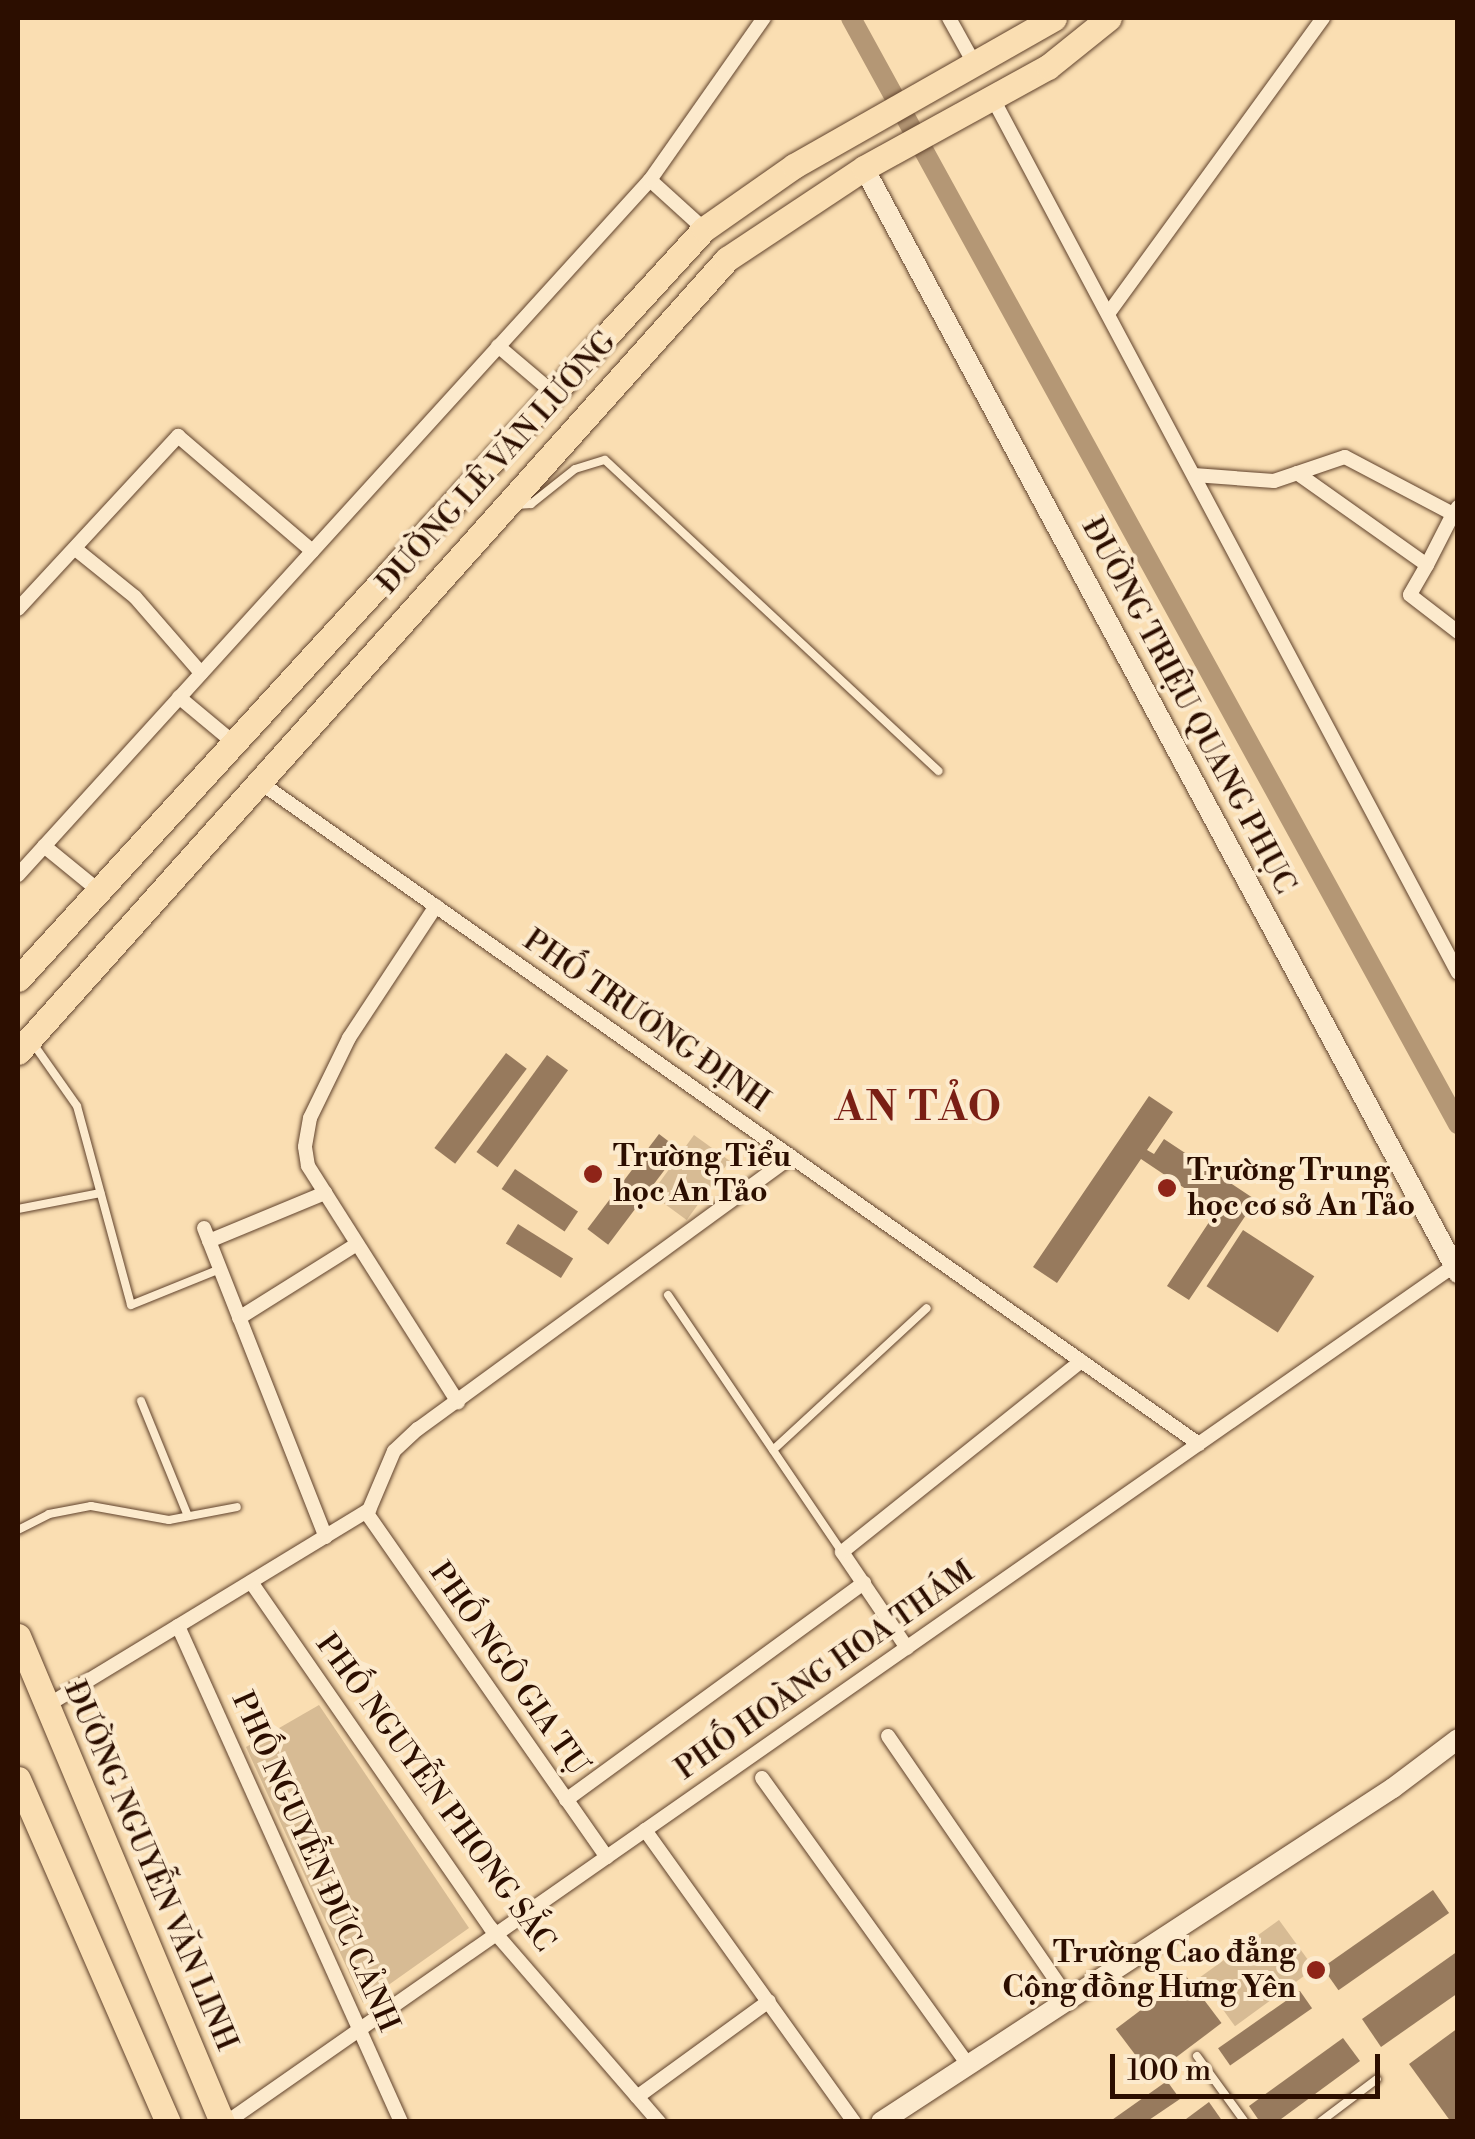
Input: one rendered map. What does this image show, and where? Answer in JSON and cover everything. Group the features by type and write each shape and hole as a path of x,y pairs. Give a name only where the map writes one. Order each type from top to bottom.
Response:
{"highway":[{"name":"ĐƯỜNG LÊ VĂN LƯƠNG","path":"22,964 98,890 551,391 704,229 794,166 1054,18"},
{"name":"ĐƯỜNG LÊ VĂN LƯƠNG","path":"23,1045 727,258 872,164 1048,67 1110,18"},
{"name":"ĐƯỜNG NGUYỄN VĂN LINH","path":"18,1636 225,2122"},
{"path":"18,1779 168,2122"}],"street":[{"path":"18,875 650,180 764,18"},
{"path":"949,18 969,69"},
{"path":"1108,314 1322,18"},
{"path":"983,102 1108,314 1458,973"},
{"name":"ĐƯỜNG TRIỆU QUANG PHỤC","path":"872,164 1456,1267"},
{"path":"650,180 704,229"},
{"path":"498,346 551,391"},
{"path":"18,609 78,550 178,436 312,551"},
{"path":"1194,475 1264,482 1345,456 1455,510 1410,595 1458,632"},
{"path":"1297,473 1427,565"},
{"path":"78,550 135,597 201,673"},
{"path":"179,697 233,742"},
{"name":"PHỐ TRƯƠNG ĐỊNH","path":"258,781 1199,1444"},
{"path":"44,846 98,890"},
{"path":"436,906 349,1038 310,1118 308,1166 458,1402"},
{"path":"48,1706 366,1512 394,1451 791,1157"},
{"path":"325,1193 206,1235 326,1537"},
{"path":"239,1318 357,1244"},
{"name":"PHỐ HOÀNG HOA THÁM","path":"225,2122 1456,1267"},
{"path":"906,1648 842,1552 1080,1361"},
{"name":"PHỐ NGÔ GIA TỰ","path":"366,1512 607,1857"},
{"name":"PHỐ NGUYỄN PHONG SẮC","path":"251,1582 496,1934 659,2122"},
{"path":"566,1800 864,1583"},
{"name":"PHỐ NGUYỄN ĐỨC CẢNH","path":"178,1626 402,2122"},
{"path":"888,1736 1069,1999"},
{"path":"881,2122 1393,1788 1458,1739"},
{"path":"762,1778 968,2065"},
{"path":"644,1830 770,2000 854,2122"},
{"path":"637,2097 770,2000"}],"lane":[{"path":"506,501 531,504 575,469 606,460 938,771"},
{"path":"23,1045 77,1106 131,1305 220,1268"},
{"path":"18,1209 100,1193"},
{"path":"668,1294 842,1552"},
{"path":"773,1450 927,1308"},
{"path":"142,1402 188,1516"},
{"path":"18,1530 49,1514 91,1506 169,1520 237,1507"},
{"path":"1197,2056 1245,2122"},
{"path":"1320,2122 1377,2079"}],"shaded area":[{"path":"694,1135 730,1161 687,1220 651,1194"},
{"path":"319,1705 469,1928 363,2003 246,1747"},
{"path":"1279,1920 1314,1969 1235,2026 1200,1978"}],"building":[{"path":"506,1053 527,1069 455,1164 434,1148"},
{"path":"547,1055 568,1070 498,1167 476,1152"},
{"path":"1149,1096 1173,1112 1147,1150 1154,1154 1164,1139 1256,1200 1189,1300 1167,1286 1217,1210 1141,1159 1057,1283 1033,1267"},
{"path":"659,1134 680,1150 608,1245 587,1229"},
{"path":"515,1169 578,1211 565,1231 502,1189"},
{"path":"518,1224 573,1258 561,1278 506,1244"},
{"path":"1243,1230 1314,1276 1278,1332 1207,1286"},
{"path":"1433,1890 1449,1913 1338,1990 1322,1967"},
{"path":"1458,1951 1458,1993 1381,2047 1362,2019"},
{"path":"1186,1976 1222,2023 1151,2076 1116,2029"},
{"path":"1300,1991 1312,2008 1230,2066 1218,2048"},
{"path":"1458,2028 1458,2122 1451,2122 1409,2064"},
{"path":"1343,2038 1360,2061 1277,2122 1260,2122 1249,2106"},
{"path":"1167,2081 1180,2099 1146,2122 1109,2122"},
{"path":"1209,2102 1223,2122 1182,2122"}],"waterway":[{"path":"851,18 1458,1124"}],"place":[{"name":"Trường Tiểu học An Tảo","path":"593,1174"},
{"name":"Trường Trung học cơ sở An Tảo","path":"1167,1188"},
{"name":"Trường Cao đẳng Cộng đồng Hưng Yên","path":"1316,1970"}],"district":[{"name":"AN TẢO","path":"919,1108"}]}
